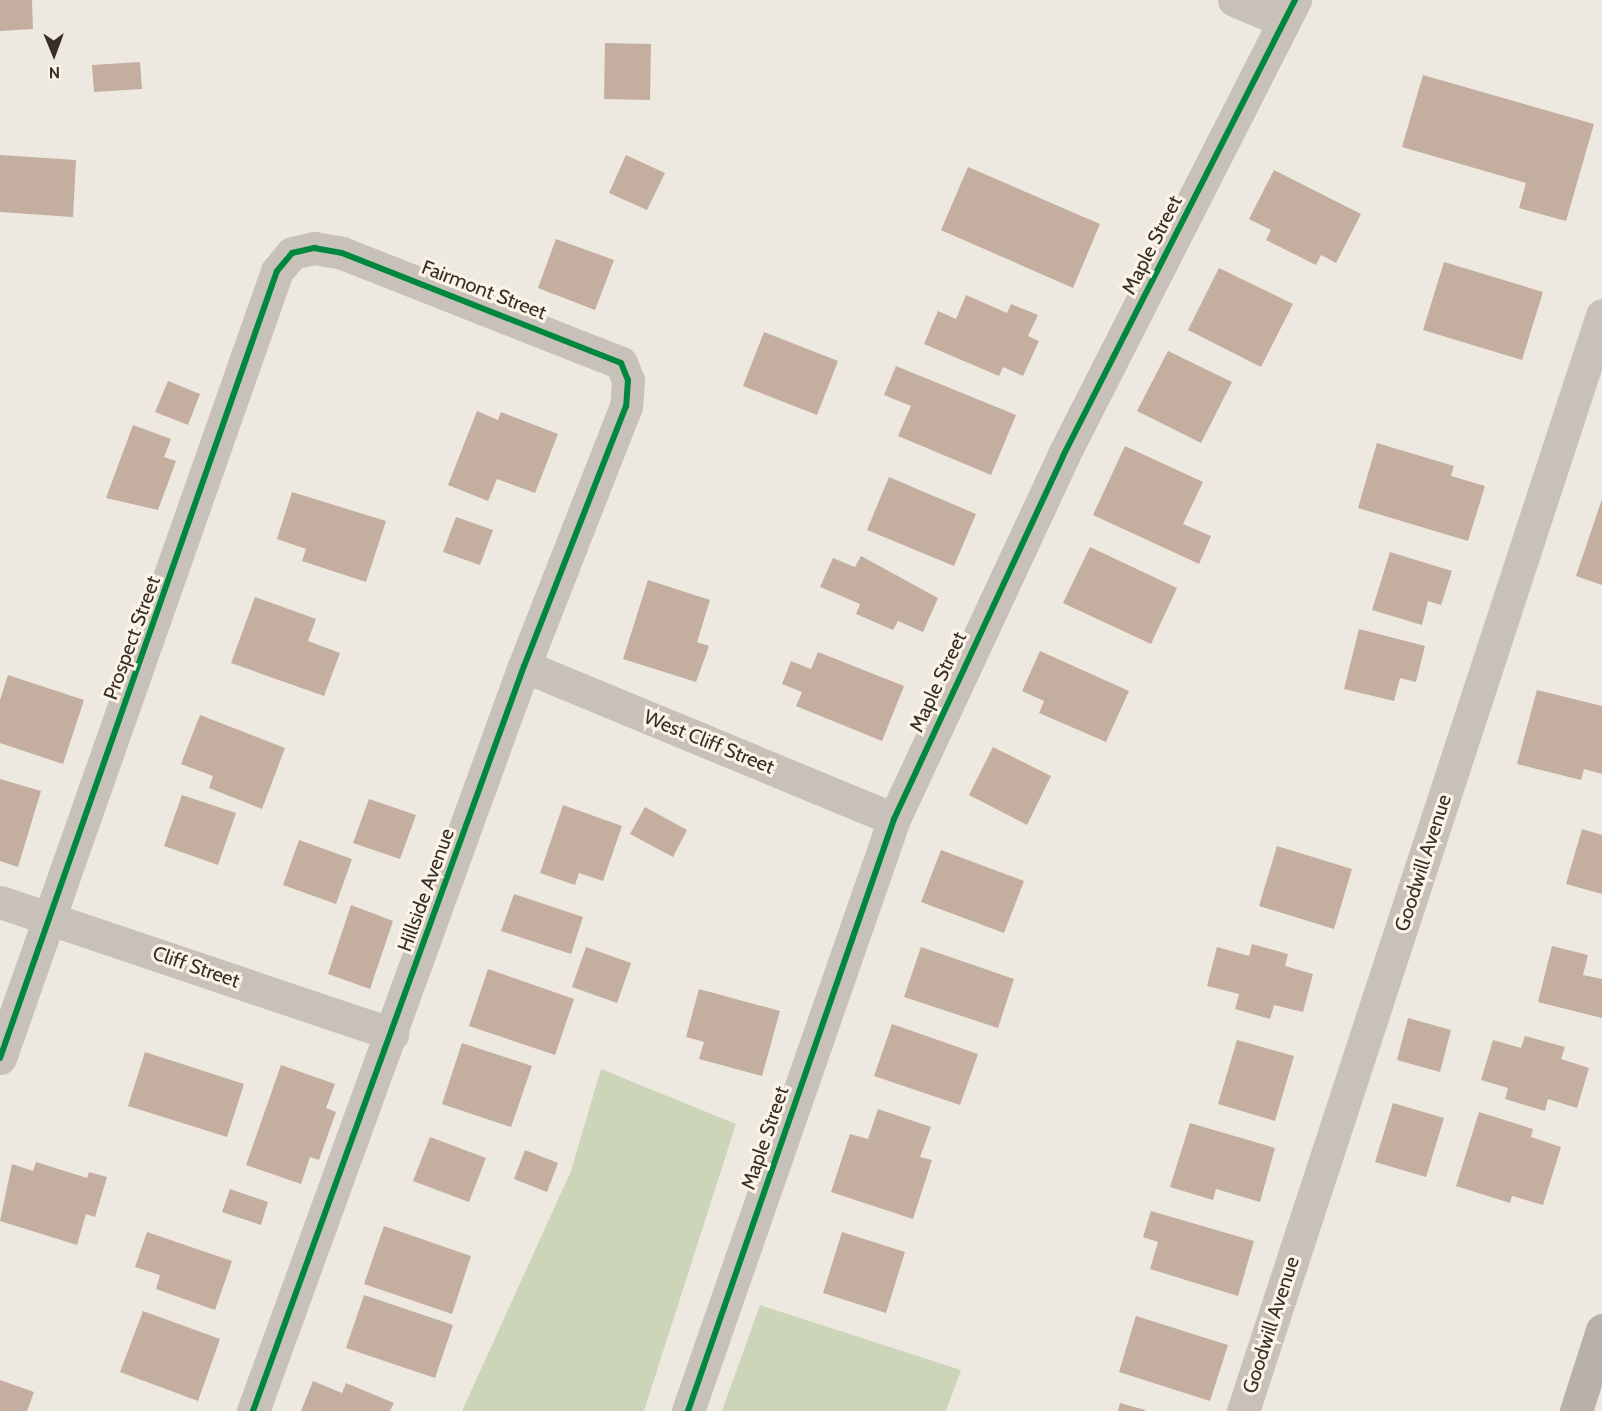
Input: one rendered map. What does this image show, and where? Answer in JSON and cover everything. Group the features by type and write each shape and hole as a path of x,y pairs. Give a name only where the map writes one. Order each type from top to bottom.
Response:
{"main road":[{"path":"1576,1411 1602,1330"}],"street":[{"path":"1234,0 1289,10"},
{"name":"Maple Street","path":"688,1411 894,819 1063,456 1289,10"},
{"name":"Fairmont Street","path":"314,248 342,253 615,359 628,380"},
{"name":"Prospect Street","path":"0,1058 277,271 292,253 314,248"},
{"name":"Goodwill Avenue","path":"1243,1411 1602,315"},
{"name":"Hillside Avenue","path":"253,1411 524,666 626,406 628,380"},
{"name":"West Cliff Street","path":"524,666 894,819"},
{"name":"Cliff Street","path":"0,902 392,1034"}],"green space":[{"path":"601,1069 736,1124 644,1411 462,1411 571,1171"},
{"path":"760,1305 961,1370 946,1411 722,1411"}],"building":[{"path":"0,0 32,0 33,29 0,31"},
{"path":"605,43 651,44 650,100 604,99"},
{"path":"140,62 142,89 94,92 92,65"},
{"path":"1423,75 1594,124 1566,221 1519,208 1526,183 1402,147"},
{"path":"0,155 76,160 73,217 0,212"},
{"path":"626,155 665,173 647,210 609,193"},
{"path":"968,167 1100,224 1073,288 941,230"},
{"path":"1274,170 1361,214 1336,263 1321,255 1316,265 1266,240 1271,230 1249,219"},
{"path":"556,239 614,260 595,310 538,288"},
{"path":"1444,262 1543,292 1522,360 1423,330"},
{"path":"1219,268 1293,304 1261,367 1188,330"},
{"path":"966,295 1007,313 1011,304 1038,315 1028,336 1039,341 1023,376 1003,367 999,376 924,344 938,311 956,319"},
{"path":"764,332 838,361 817,415 743,386"},
{"path":"1168,351 1232,382 1201,443 1137,411"},
{"path":"896,366 1016,415 991,475 898,436 911,406 884,395"},
{"path":"168,381 200,394 188,425 155,412"},
{"path":"477,411 498,420 501,412 558,434 535,493 497,479 488,501 448,485"},
{"path":"133,425 171,439 164,457 176,461 158,510 106,498"},
{"path":"1377,443 1454,466 1451,476 1485,486 1468,541 1358,508"},
{"path":"1125,446 1203,482 1183,524 1211,536 1199,564 1093,515"},
{"path":"889,477 976,514 954,566 867,530"},
{"path":"292,492 386,521 366,582 302,561 306,549 277,539"},
{"path":"1602,499 1602,585 1576,576"},
{"path":"456,517 493,530 480,565 443,552"},
{"path":"1090,547 1177,588 1151,644 1063,603"},
{"path":"1390,552 1452,571 1441,605 1428,601 1422,625 1372,610"},
{"path":"861,556 938,598 923,632 898,621 893,630 856,614 860,604 820,587 833,558 855,567"},
{"path":"648,580 710,600 697,642 709,646 696,682 623,659"},
{"path":"255,597 316,619 308,641 340,653 324,696 231,663"},
{"path":"1359,629 1425,646 1416,682 1400,678 1394,701 1344,689"},
{"path":"1040,651 1129,691 1106,742 1039,713 1044,701 1022,691"},
{"path":"818,652 904,686 882,741 796,706 802,692 782,684 791,661 811,669"},
{"path":"8,675 84,700 63,764 0,743 0,700"},
{"path":"1537,690 1602,706 1602,774 1584,769 1581,780 1517,764"},
{"path":"200,715 285,748 262,809 209,788 213,776 181,764"},
{"path":"993,747 1051,776 1027,825 969,795"},
{"path":"0,779 41,791 18,867 0,861"},
{"path":"182,795 236,813 218,865 164,846"},
{"path":"369,799 416,815 400,859 353,843"},
{"path":"563,805 622,826 603,881 579,873 575,885 540,873"},
{"path":"645,807 687,830 673,857 630,834"},
{"path":"1582,829 1602,835 1602,894 1566,884"},
{"path":"299,840 352,859 336,904 283,885"},
{"path":"1277,846 1352,869 1334,929 1259,906"},
{"path":"941,850 1024,881 1004,933 921,902"},
{"path":"514,894 583,917 571,954 501,931"},
{"path":"351,905 393,921 370,989 328,974"},
{"path":"1252,944 1288,954 1285,966 1313,974 1303,1012 1274,1005 1270,1019 1235,1009 1239,994 1207,986 1217,947 1249,956"},
{"path":"1552,946 1588,955 1583,975 1602,979 1602,1018 1538,1002"},
{"path":"586,947 631,963 617,1003 572,987"},
{"path":"921,947 1014,979 998,1028 904,997"},
{"path":"488,969 574,999 555,1055 469,1026"},
{"path":"699,989 780,1011 762,1076 699,1059 704,1042 686,1037"},
{"path":"1408,1018 1451,1030 1440,1072 1397,1060"},
{"path":"892,1024 978,1054 960,1105 874,1076"},
{"path":"1525,1036 1565,1047 1561,1059 1589,1068 1577,1108 1548,1099 1545,1111 1505,1099 1508,1088 1481,1080 1493,1040 1521,1048"},
{"path":"1237,1040 1294,1056 1275,1121 1218,1104"},
{"path":"462,1043 532,1066 511,1127 442,1104"},
{"path":"145,1052 244,1084 227,1137 128,1106"},
{"path":"281,1065 335,1084 326,1108 336,1112 319,1160 310,1157 301,1184 246,1165"},
{"path":"1393,1103 1444,1118 1426,1177 1375,1162"},
{"path":"878,1109 931,1127 920,1157 932,1160 913,1219 831,1192 850,1134 868,1139"},
{"path":"1479,1112 1533,1129 1531,1137 1561,1147 1543,1205 1512,1196 1510,1203 1456,1186"},
{"path":"1190,1123 1275,1148 1260,1202 1216,1189 1213,1200 1170,1187"},
{"path":"430,1137 486,1158 469,1202 413,1181"},
{"path":"525,1150 558,1163 547,1192 514,1179"},
{"path":"36,1162 87,1178 89,1172 107,1177 95,1217 86,1214 77,1245 0,1221 12,1164 33,1171"},
{"path":"230,1189 268,1202 261,1225 222,1212"},
{"path":"1151,1211 1254,1241 1238,1296 1150,1269 1158,1242 1143,1237"},
{"path":"384,1226 471,1256 452,1314 364,1284"},
{"path":"147,1232 232,1261 215,1310 156,1289 160,1275 135,1267"},
{"path":"842,1232 905,1252 886,1313 823,1293"},
{"path":"364,1295 453,1325 435,1378 346,1348"},
{"path":"143,1311 220,1339 198,1401 120,1372"},
{"path":"1136,1316 1228,1345 1210,1401 1119,1372"},
{"path":"0,1380 34,1392 27,1411 0,1411"},
{"path":"313,1381 342,1393 346,1383 394,1403 390,1411 301,1411"},
{"path":"1120,1403 1145,1410 1145,1411 1118,1411"}],"cycle path":[{"path":"688,1411 894,819 1063,456 1295,0"},
{"path":"0,1058 277,271 292,253 314,248 342,253 621,363 628,380 626,406 524,666 253,1411"}]}
